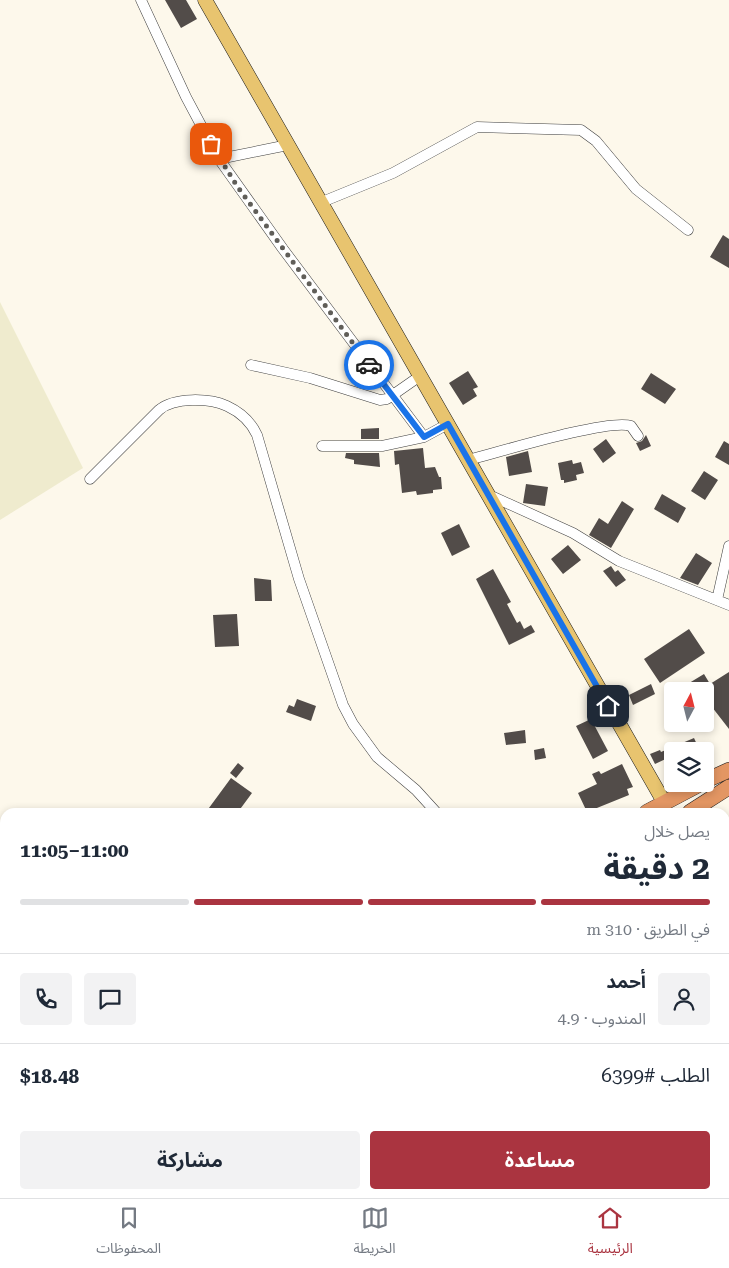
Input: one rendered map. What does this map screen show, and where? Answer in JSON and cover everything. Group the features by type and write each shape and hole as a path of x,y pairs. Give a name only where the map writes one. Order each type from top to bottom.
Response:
{"highway":[{"path":"714,777 729,770"},
{"path":"697,808 729,786"},
{"path":"654,808 684,792"},
{"path":"686,792 692,808"}],"main road":[{"path":"205,0 664,802"}],"street":[{"path":"141,0 186,97 219,159 322,303 394,395 424,437"},
{"path":"322,202 393,173 477,127 581,130 596,141 636,189 688,230"},
{"path":"219,159 288,145"},
{"path":"251,365 310,378 376,400 387,399 420,376"},
{"path":"90,479 159,410 169,403 215,403 226,406 248,420 257,435 299,579 343,704 353,724 376,756 410,784 432,808"},
{"path":"322,446 382,446 424,437 448,424"},
{"path":"468,460 574,432 616,424 630,426 638,436"},
{"path":"487,494 573,533 620,561 729,605"},
{"path":"716,600 729,546"}],"shaded area":[{"path":"0,302 83,468 0,520"}],"building":[{"path":"165,0 186,0 197,19 181,28"},
{"path":"723,235 729,239 729,268 710,257"},
{"path":"468,371 478,387 473,389 477,396 463,405 449,383"},
{"path":"651,373 676,389 665,404 641,389"},
{"path":"379,428 379,439 361,439 361,429"},
{"path":"646,435 651,446 640,451 636,443 642,441"},
{"path":"606,439 616,453 603,463 593,449"},
{"path":"724,441 729,444 729,465 715,457"},
{"path":"423,448 425,468 435,467 439,477 441,477 442,489 433,490 433,493 417,495 416,491 402,493 399,464 395,465 394,451"},
{"path":"528,451 532,472 509,476 506,457"},
{"path":"346,453 379,453 380,467 354,464 354,460 345,458"},
{"path":"572,460 573,464 581,462 584,473 576,475 577,480 564,483 564,480 561,480 558,463"},
{"path":"704,471 718,480 705,500 691,491"},
{"path":"526,484 548,487 545,506 523,503"},
{"path":"662,494 686,508 678,523 654,509"},
{"path":"622,501 634,509 611,548 589,535 599,518 608,524"},
{"path":"459,524 470,547 452,556 441,533"},
{"path":"568,545 581,560 563,574 551,559"},
{"path":"696,553 712,563 698,585 680,578"},
{"path":"611,566 615,572 618,570 626,580 616,587 603,571"},
{"path":"493,569 511,602 507,604 517,623 520,621 524,629 531,625 535,632 509,645 476,579"},
{"path":"254,578 271,580 272,601 255,601"},
{"path":"237,614 239,646 215,647 213,615"},
{"path":"689,629 705,653 660,683 644,659"},
{"path":"729,672 729,729 714,710 713,682"},
{"path":"704,674 709,682 691,682"},
{"path":"651,684 655,694 633,705 629,695"},
{"path":"297,699 316,706 311,721 286,712 289,705 294,707"},
{"path":"591,719 608,751 593,759 576,726"},
{"path":"525,730 526,743 506,745 504,733"},
{"path":"694,738 696,742 685,742"},
{"path":"544,748 546,758 535,760 534,750"},
{"path":"660,750 661,752 664,751 664,760 655,764 650,754"},
{"path":"238,763 244,768 236,778 230,773"},
{"path":"622,764 633,787 627,789 629,795 597,808 585,808 578,793 597,784 592,774 599,771 601,774"},
{"path":"231,778 252,793 241,808 209,808"}],"way so far":[{"path":"211,144 237,186 369,365"}],"route":[{"path":"369,365 394,395 424,437 448,424 608,706"}]}
